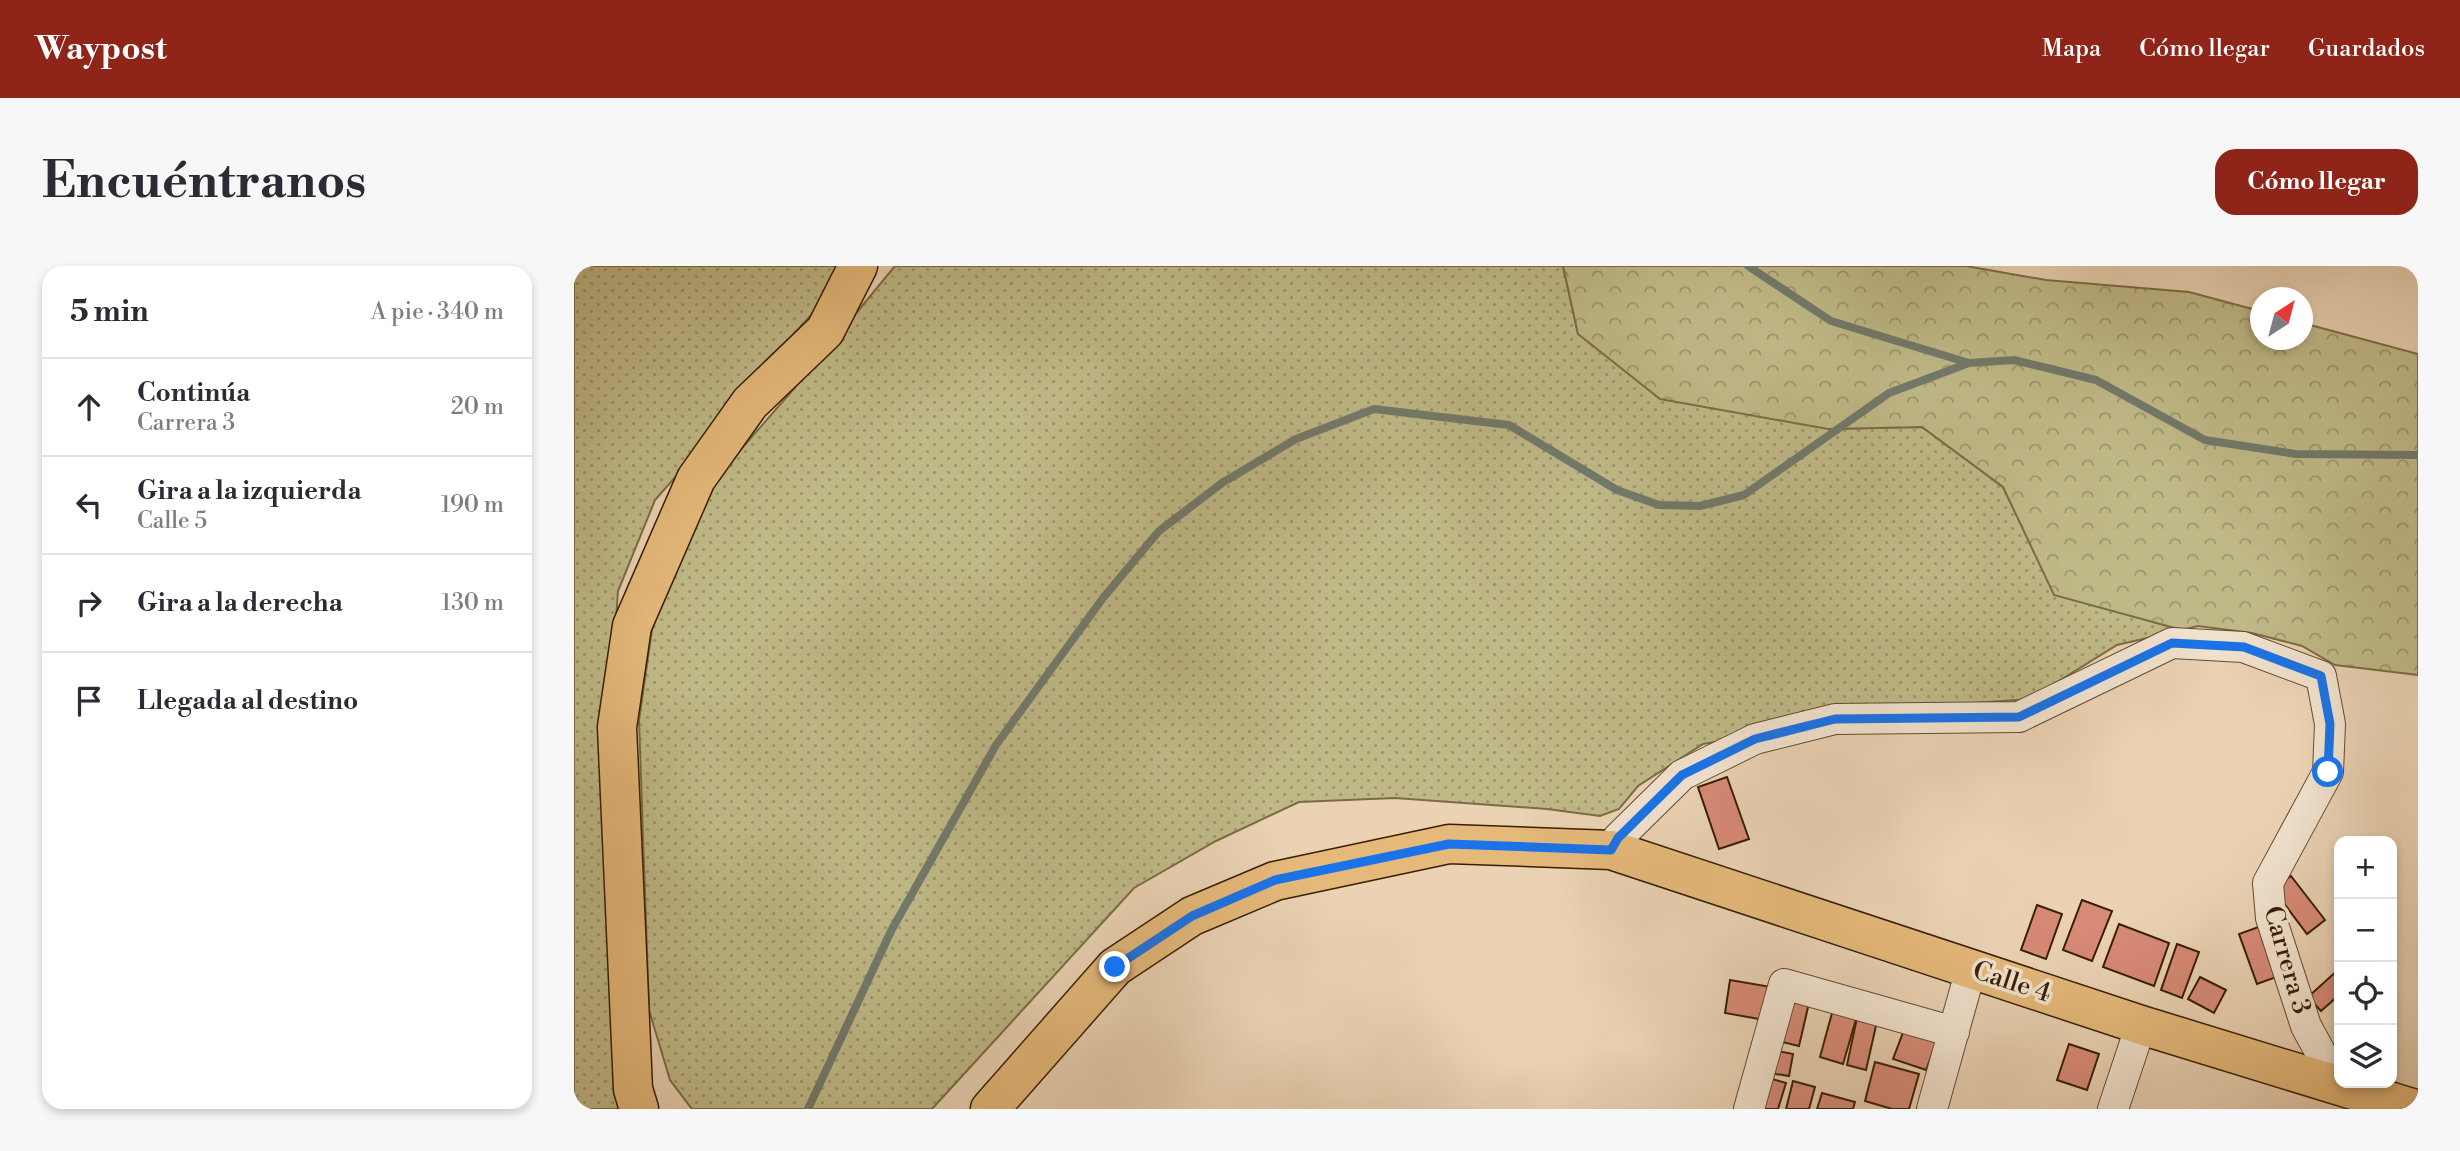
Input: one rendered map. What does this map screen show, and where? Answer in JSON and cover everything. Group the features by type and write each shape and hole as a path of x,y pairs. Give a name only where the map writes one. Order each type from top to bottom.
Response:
{"main road":[{"path":"639,1109 633,1089 617,727 632,626 695,479 750,403 825,331 858,266"},
{"name":"Calle 4","path":"990,1109 1115,967 1192,916 1275,880 1449,844 1611,850 2141,1025 2406,1101"}],"street":[{"name":"Carrera 3","path":"1611,850 1618,838 1682,775 1755,739 1835,719 2019,717 2172,643 2244,647 2321,676 2330,724 2328,772 2268,883 2271,918 2306,1026 2334,1077"},
{"path":"1933,1109 1971,969"},
{"path":"1749,1109 1784,984 1954,1032"},
{"path":"2113,1109 2141,1025"},
{"name":"Carrera 3","path":"2358,1088 2406,1101"}],"green space":[{"path":"574,266 856,266 768,362 693,457 655,500 618,591 604,788 637,1109 574,1109"},
{"path":"895,266 1563,266 1578,334 1828,429 1922,427 2003,487 2055,594 2182,630 2117,645 2030,699 1908,708 1703,744 1638,786 1619,809 1600,816 1547,809 1395,798 1299,802 1216,841 1134,888 932,1109 692,1109 670,1080 649,1010 639,720 654,616 681,518 791,392"},
{"path":"1563,266 1966,266 2046,280 2189,292 2250,308 2250,350 2313,350 2313,326 2418,354 2418,675 2335,665 2302,646 2252,633 2198,626 2182,630 2054,595 2003,487 1922,427 1828,429 1660,399 1578,334"}],"building":[{"path":"1727,777 1749,839 1719,849 1698,787"},
{"path":"2291,876 2325,920 2307,934 2273,889"},
{"path":"2082,900 2112,911 2092,961 2063,950"},
{"path":"2037,905 2062,914 2046,959 2021,950"},
{"path":"2119,924 2169,943 2154,986 2103,967"},
{"path":"2264,925 2282,975 2257,984 2239,934"},
{"path":"2177,944 2199,952 2182,998 2161,990"},
{"path":"2334,974 2334,999 2321,1011 2308,997"},
{"path":"2200,977 2226,990 2214,1013 2188,999"},
{"path":"1730,980 1771,987 1765,1020 1725,1013"},
{"path":"1784,997 1809,1003 1799,1046 1774,1040"},
{"path":"1835,1002 1859,1009 1843,1064 1820,1057"},
{"path":"1858,1013 1878,1017 1866,1070 1847,1065"},
{"path":"1904,1030 1937,1041 1926,1070 1893,1059"},
{"path":"2069,1044 2099,1054 2087,1090 2057,1080"},
{"path":"1773,1050 1793,1054 1789,1076 1769,1073"},
{"path":"1875,1062 1919,1074 1909,1109 1892,1109 1865,1101"},
{"path":"1765,1077 1786,1083 1778,1109 1755,1109"},
{"path":"1793,1081 1815,1087 1809,1109 1786,1109"},
{"path":"1822,1093 1855,1102 1853,1109 1817,1109"}],"waterway":[{"path":"1748,266 1831,321 1969,363"},
{"path":"808,1109 891,931 996,745 1103,598 1159,531 1222,483 1296,439 1374,409 1509,425 1617,490 1659,505 1700,506 1744,495 1889,393 1969,363 2014,360 2096,380 2205,440 2296,454 2418,455"}],"route":[{"path":"1115,967 1192,916 1275,880 1449,844 1611,850 1618,838 1682,775 1755,739 1835,719 2019,717 2172,643 2244,647 2321,676 2330,724 2328,772"}]}
